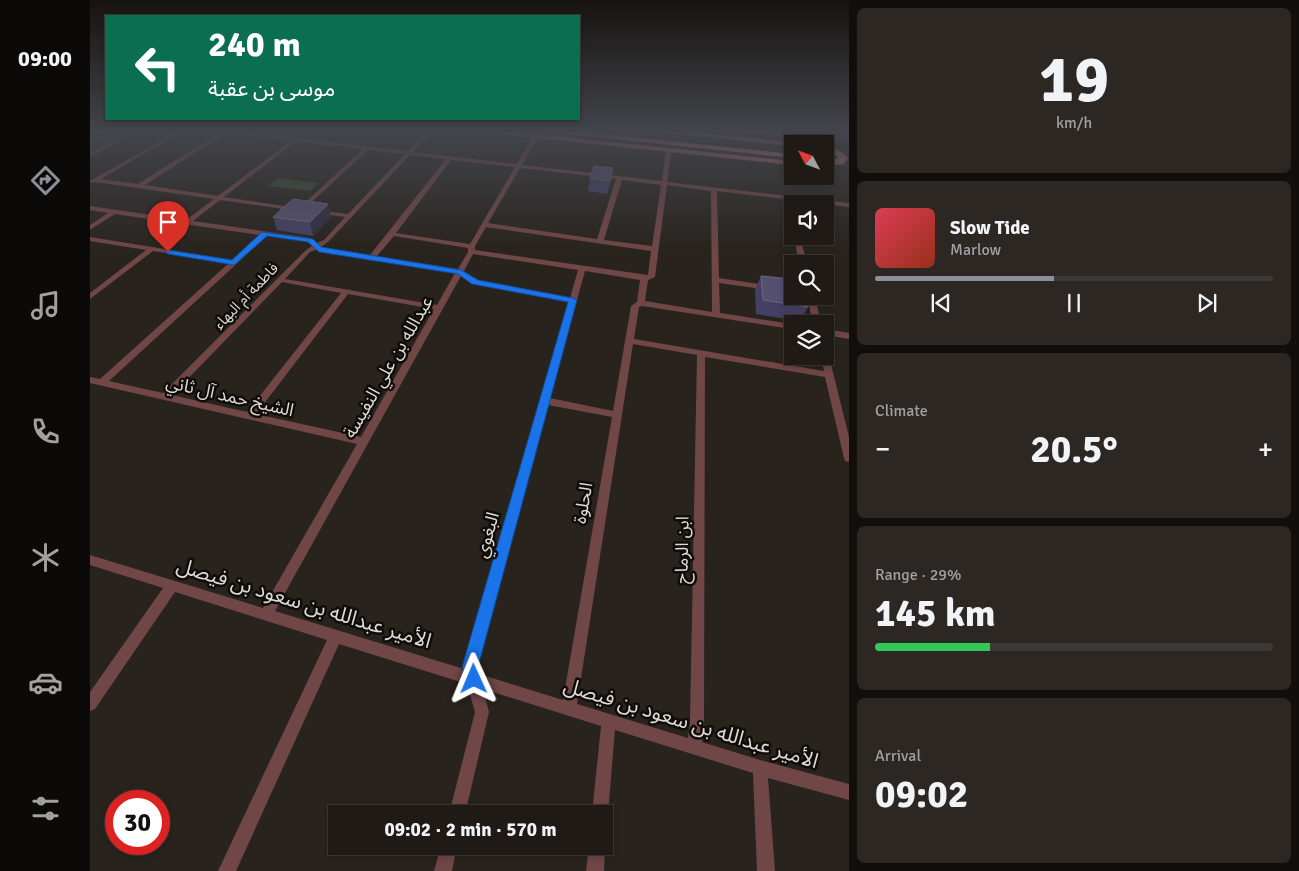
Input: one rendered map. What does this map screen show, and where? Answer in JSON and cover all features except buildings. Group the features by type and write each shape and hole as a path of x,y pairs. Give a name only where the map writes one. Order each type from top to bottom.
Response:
{"street":[{"path":"92,182 112,171"},
{"path":"138,187 164,171"},
{"path":"187,222 255,171"},
{"path":"301,209 342,171"},
{"name":"فاطمة أم البهاء","path":"165,397 308,252 326,241 393,171"},
{"path":"371,258 392,234 440,171"},
{"name":"عبدالله بن علي النفيسة","path":"266,614 461,272 515,171"},
{"path":"566,171 784,198"},
{"name":"الحلوة","path":"569,708 638,304 644,278 651,277 666,171"},
{"path":"600,240 620,177"},
{"path":"92,182 350,216"},
{"path":"714,189 716,315"},
{"path":"834,203 849,205"},
{"path":"90,208 310,240 319,249 461,272 475,282 573,300"},
{"path":"90,228 115,211"},
{"path":"486,225 655,249"},
{"path":"101,383 265,234"},
{"path":"392,234 644,278"},
{"path":"90,239 234,262"},
{"path":"90,296 152,250"},
{"name":"البغوي","path":"460,805 482,712 470,667 582,268"},
{"path":"281,280 440,308"},
{"path":"716,280 784,290"},
{"path":"248,417 347,291"},
{"path":"638,304 784,326"},
{"path":"834,334 849,336"},
{"path":"631,341 830,375"},
{"name":"ابن الرماح","path":"694,747 697,722 701,353"},
{"path":"827,365 849,458"},
{"name":"الشيخ حمد آل ثاني","path":"90,380 364,442"},
{"path":"546,401 618,415"},
{"name":"الأمير عبدالله بن سعود بن فيصل","path":"90,560 760,768 849,792"},
{"path":"90,704 173,585"},
{"path":"227,871 336,636"},
{"path":"601,805 610,720"},
{"path":"760,768 766,871"},
{"path":"443,871 447,855"},
{"path":"595,871 596,855"}],"green space":[{"path":"278,178 319,183 311,191 268,186"}],"route":[{"path":"168,252 234,262 265,234 310,240 319,249 461,272 475,282 573,300 470,667 474,679"}]}
